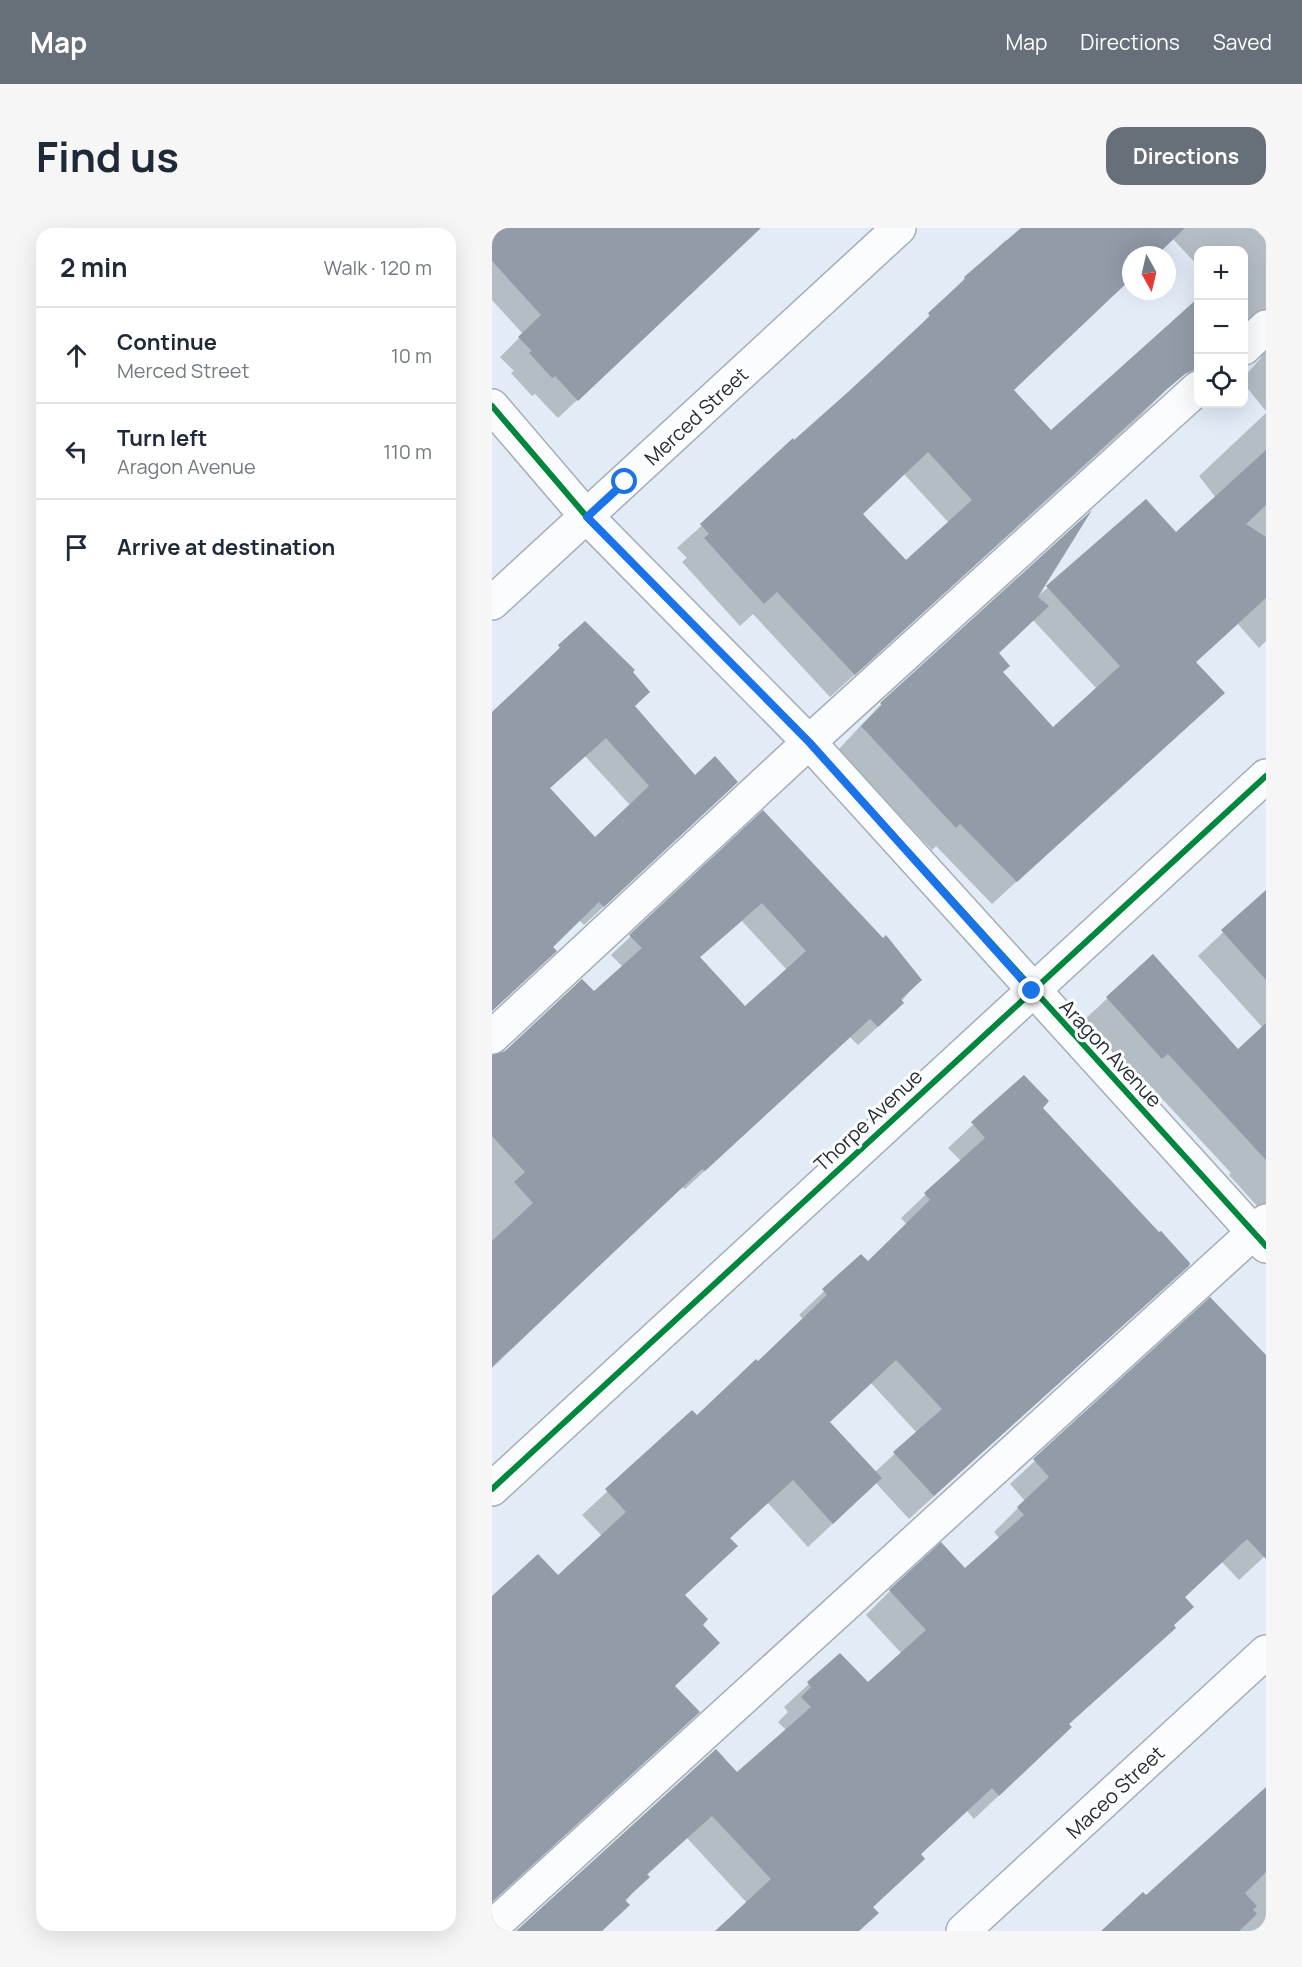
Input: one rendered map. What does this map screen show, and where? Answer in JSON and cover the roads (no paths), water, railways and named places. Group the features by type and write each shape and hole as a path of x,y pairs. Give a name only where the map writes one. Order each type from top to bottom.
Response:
{"street":[{"name":"Merced Street","path":"492,603 898,228"},
{"path":"1248,344 1266,327"},
{"path":"492,1037 809,742 1194,392"},
{"name":"Aragon Avenue","path":"492,406 587,517 809,742 1032,991 1262,1233"},
{"name":"Thorpe Avenue","path":"492,1489 1266,776"},
{"path":"492,1927 1262,1233"},
{"name":"Maceo Street","path":"963,1931 1266,1653"}]}
